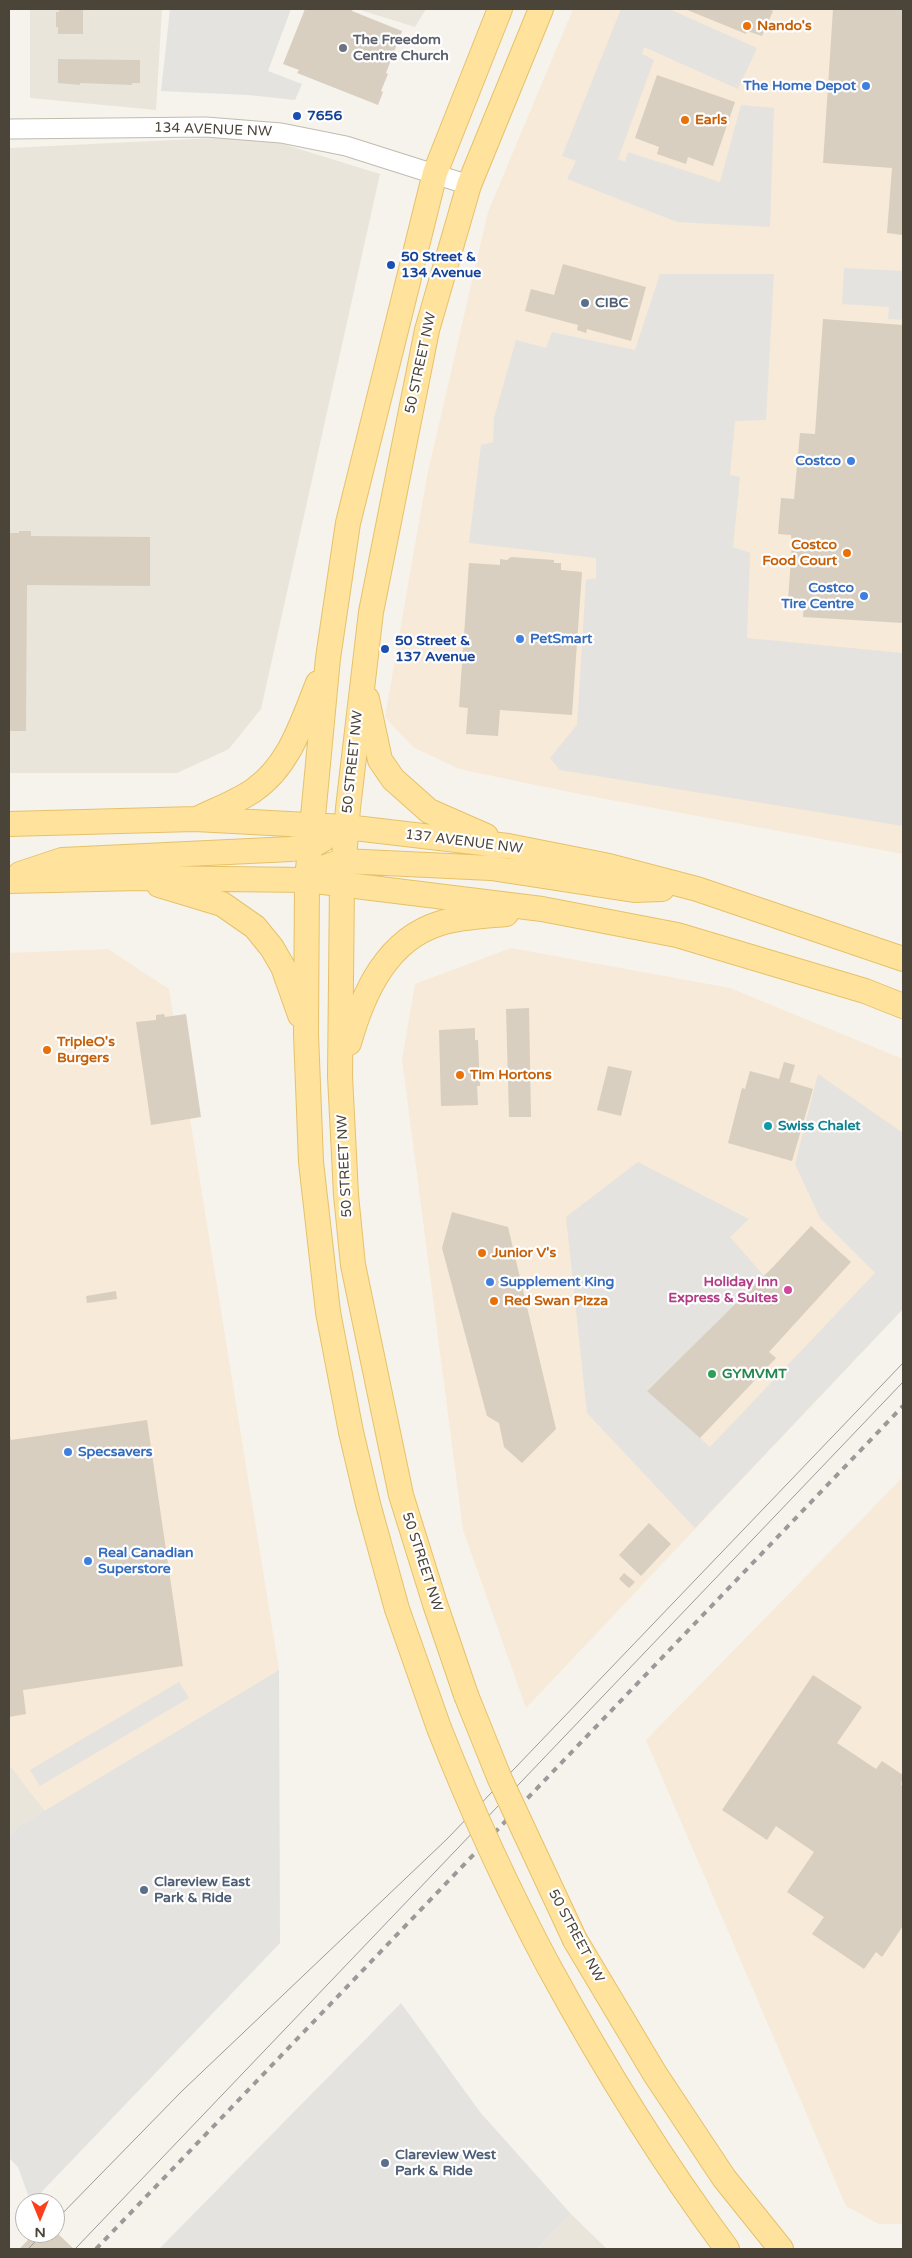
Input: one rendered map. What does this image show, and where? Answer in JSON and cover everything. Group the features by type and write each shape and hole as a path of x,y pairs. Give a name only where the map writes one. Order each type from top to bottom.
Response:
{"main road":[{"path":"500,9 435,173 348,523 328,658 307,880 306,1034 311,1162 325,1285 338,1365 362,1477 397,1609 439,1728 464,1792 516,1907 585,2033 632,2111 693,2204 727,2249"},
{"name":"50 STREET NW","path":"541,9 469,185 427,330 371,612 346,827 342,884 340,1076 346,1195 353,1264 365,1330 401,1495 466,1695 499,1777 575,1940 655,2074 708,2154 781,2249"},
{"path":"195,819 256,789 288,754 328,658"},
{"path":"363,677 380,760 393,779 429,811 508,846"},
{"path":"9,824 195,819 312,836"},
{"path":"9,880 62,860 312,836 346,827"},
{"name":"137 AVENUE NW","path":"346,827 508,846 609,866 696,888 903,959"},
{"path":"307,880 331,865 343,861 490,868 634,890 696,888"},
{"path":"9,880 140,878 307,880 542,909 677,935 865,992 903,1006"},
{"path":"140,878 185,894 222,904 255,927 272,948 283,967 306,1034"},
{"path":"340,1076 357,1013 370,983 383,965 414,936 441,923 542,909"}],"street":[{"name":"134 AVENUE NW","path":"9,129 206,127 258,130 330,142 469,185"}],"shaded area":[{"path":"30,9 162,9 156,110 30,98"},
{"path":"170,9 291,9 268,71 302,84 295,100 248,95 161,91"},
{"path":"357,9 426,9 415,27"},
{"path":"573,9 903,9 903,854 584,795 459,769 413,747 385,717 427,476 488,212"},
{"path":"621,9 669,9 757,48 738,89 644,47 642,54 654,60 618,159 625,162 628,152 720,182 741,105 774,108 770,227 677,222 567,179 576,161 562,156"},
{"path":"257,136 380,174 261,709 229,749 177,773 9,773 9,148"},
{"path":"844,268 903,271 903,320 888,319 889,307 842,304"},
{"path":"660,274 774,274 766,420 735,421 730,475 740,477 733,547 750,553 747,638 903,653 903,826 560,770 550,758 577,725 586,580 596,578 596,558 469,543 481,445 493,442 494,418 516,340 546,348 552,332 635,350"},
{"path":"511,948 730,988 903,1059 903,1309 526,1708 463,1530 402,1059 415,984"},
{"path":"108,949 169,989 279,1670 45,1811 9,1764 9,953"},
{"path":"818,1074 903,1133 903,1309 695,1528 587,1413 566,1217 638,1162 749,1219 730,1237 765,1277 647,1390 710,1447 875,1273 820,1218 795,1164"},
{"path":"903,1477 903,2224 879,2224 846,2206 646,1740"},
{"name":"Clareview East Park & Ride","path":"279,1670 280,1943 41,2193 27,2193 18,2167 9,2158 9,1836 16,1828"},
{"path":"179,1682 189,1698 40,1786 30,1770"},
{"path":"9,1764 45,1811 16,1828 9,1836"},
{"name":"Clareview West Park & Ride","path":"401,2003 480,2112 571,2214 537,2249 159,2249"},
{"path":"571,2214 607,2249 537,2249"}],"building":[{"path":"59,9 83,9 83,34 58,34 56,12 59,12"},
{"name":"The Freedom Centre Church","path":"305,9 353,9 352,11 402,31 386,73 388,74 378,105 297,73 299,70 283,64"},
{"name":"Nando's","path":"685,9 768,9 773,11 762,36 747,31 746,34"},
{"name":"The Home Depot","path":"833,9 903,9 903,235 887,233 892,168 823,163"},
{"path":"58,59 140,60 140,83 132,83 132,85 80,83 80,85 58,83"},
{"name":"Earls","path":"657,75 735,102 713,166 688,157 686,164 657,154 659,147 635,138"},
{"name":"CIBC","path":"563,264 646,287 631,341 587,329 586,333 577,330 578,325 525,311 531,289 554,295"},
{"name":"Costco","path":"823,319 903,325 903,623 803,617 804,601 788,600 792,544 791,535 778,534 781,498 794,499 800,433 815,434"},
{"path":"19,531 31,531 31,536 150,537 150,586 27,585 26,731 9,731 9,533 19,533"},
{"name":"PetSmart","path":"511,557 554,560 554,563 561,563 561,570 582,572 572,715 500,710 498,736 466,734 468,708 459,707 469,563 500,565 500,559 507,560"},
{"path":"529,1008 531,1117 509,1117 506,1009"},
{"path":"164,1014 165,1017 186,1014 201,1117 151,1125 136,1022 156,1020 156,1015"},
{"name":"Tim Hortons","path":"475,1028 475,1040 478,1040 480,1086 477,1086 478,1105 441,1106 439,1030"},
{"name":"Swiss Chalet","path":"784,1062 795,1065 790,1082 813,1089 792,1161 728,1143 742,1088 745,1089 750,1071 779,1079"},
{"path":"608,1066 632,1071 621,1116 597,1110"},
{"path":"452,1212 508,1227 556,1429 522,1463 504,1447 499,1423 487,1416 442,1248"},
{"path":"811,1226 851,1262 769,1352 776,1358 700,1438 647,1391 773,1267"},
{"path":"116,1291 117,1299 87,1303 86,1296"},
{"name":"Real Canadian Superstore","path":"147,1420 183,1666 23,1690 26,1714 9,1717 9,1431 11,1440"},
{"path":"649,1523 671,1544 641,1576 619,1555"},
{"path":"624,1573 635,1582 629,1588 619,1579"},
{"path":"813,1675 862,1707 837,1743 876,1769 882,1761 903,1775 901,1785 903,1786 903,1926 882,1957 876,1952 864,1969 812,1934 824,1917 787,1892 814,1852 776,1826 767,1840 722,1810"},
{"path":"65,2240 74,2249 19,2249 25,2243 65,2243"}],"tram line":[{"path":"65,2211 182,2091 447,1839 903,1363"},
{"path":"75,2249 903,1382"},
{"path":"28,2249 34,2243"}],"railway":[{"path":"96,2249 903,1406"}],"place":[{"name":"Nando's","path":"747,26"},
{"name":"The Freedom Centre Church","path":"343,48"},
{"name":"The Home Depot","path":"866,86"},
{"name":"7656","path":"297,116"},
{"name":"Earls","path":"685,120"},
{"name":"50 Street & 134 Avenue","path":"391,265"},
{"name":"CIBC","path":"585,303"},
{"name":"Costco","path":"851,461"},
{"name":"Costco Food Court","path":"847,553"},
{"name":"Costco Tire Centre","path":"864,596"},
{"name":"PetSmart","path":"520,639"},
{"name":"50 Street & 137 Avenue","path":"385,649"},
{"name":"TripleO's Burgers","path":"47,1050"},
{"name":"Tim Hortons","path":"460,1075"},
{"name":"Swiss Chalet","path":"768,1126"},
{"name":"Junior V's","path":"482,1253"},
{"name":"Supplement King","path":"490,1282"},
{"name":"Holiday Inn Express & Suites","path":"788,1290"},
{"name":"Red Swan Pizza","path":"494,1301"},
{"name":"GYMVMT","path":"712,1374"},
{"name":"Specsavers","path":"68,1452"},
{"name":"Real Canadian Superstore","path":"88,1561"},
{"name":"Clareview East Park & Ride","path":"144,1890"},
{"name":"Clareview West Park & Ride","path":"385,2163"}]}
